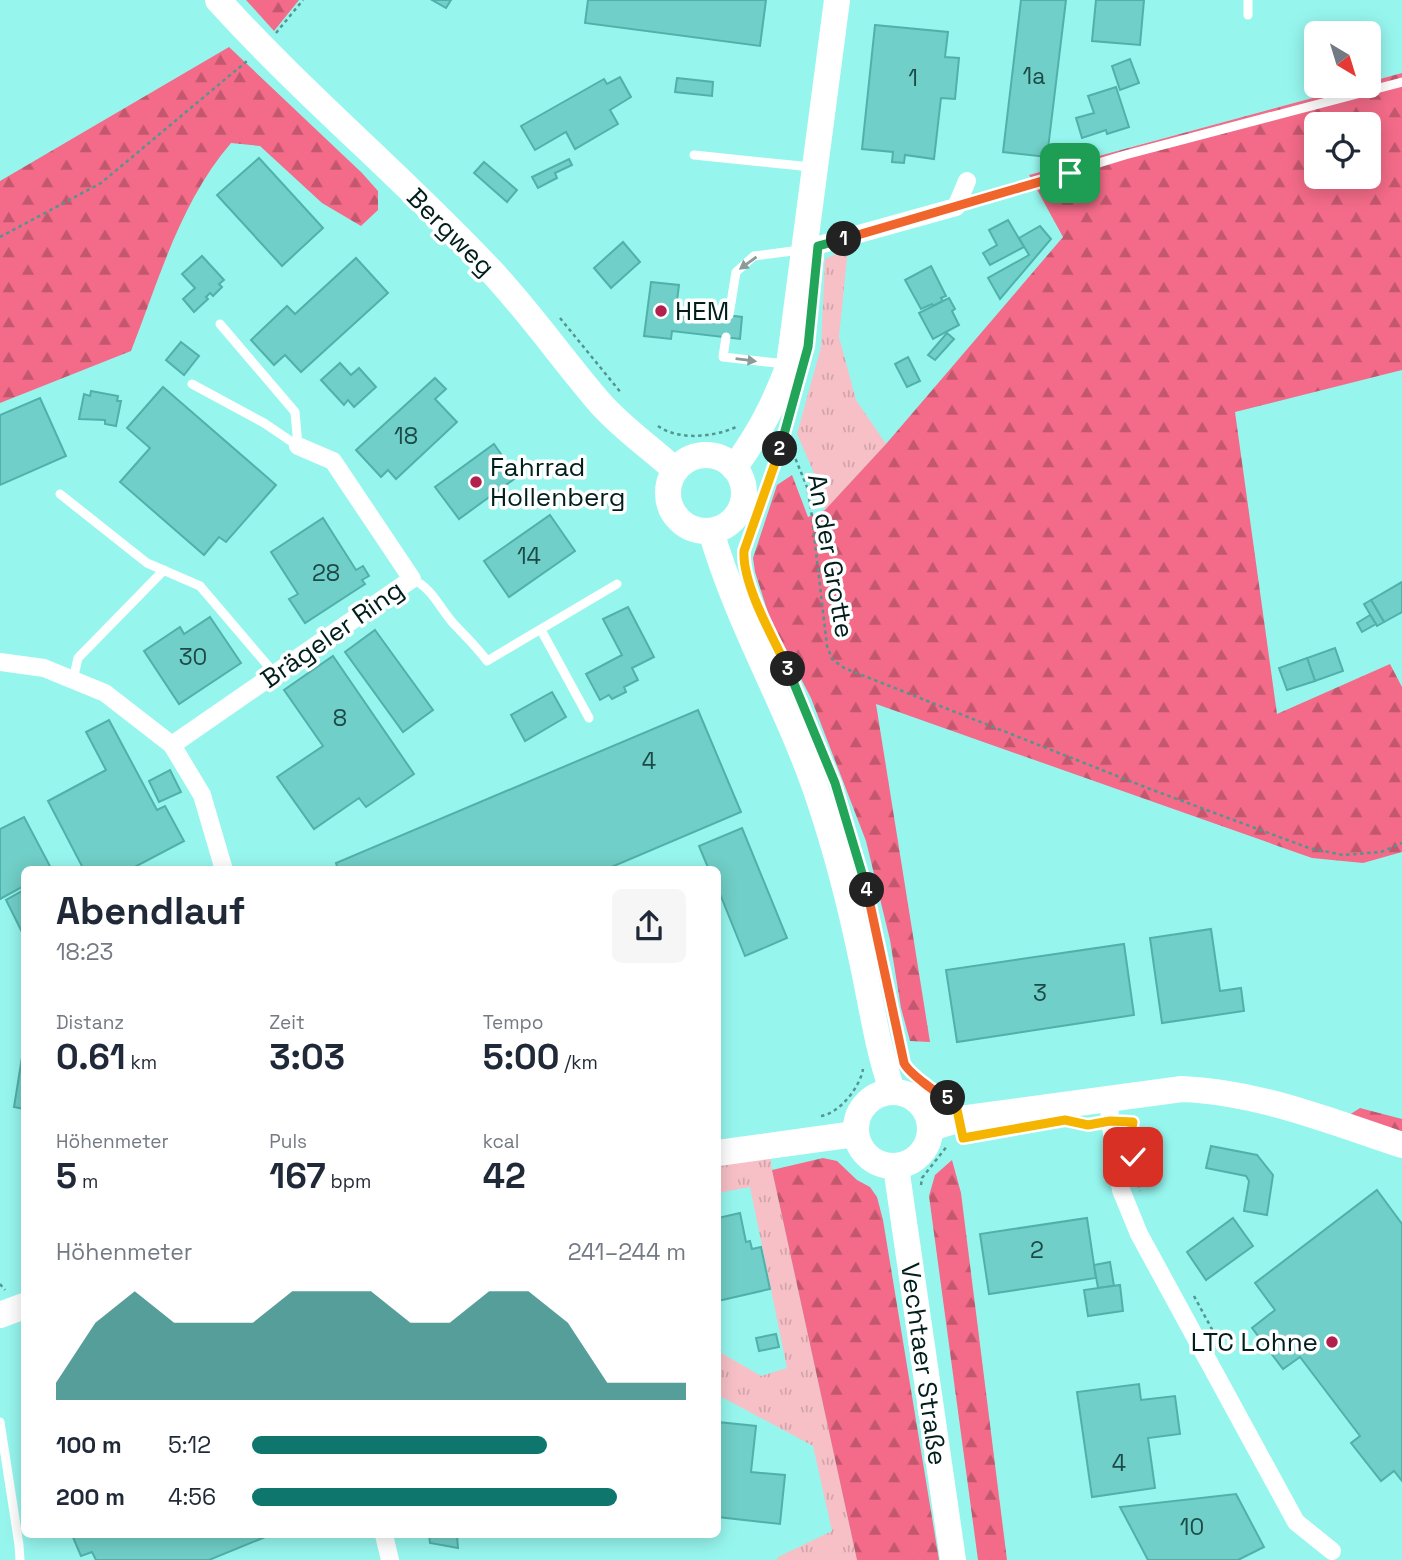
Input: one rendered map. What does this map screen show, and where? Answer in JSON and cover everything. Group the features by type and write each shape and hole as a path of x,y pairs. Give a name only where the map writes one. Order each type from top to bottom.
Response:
{"main road":[{"name":"Bergweg","path":"218,0 268,42 493,273 551,339 601,404 675,470"},
{"path":"734,468 754,440 782,410 837,0"},
{"path":"704,455 726,460 734,468 741,477 744,500 732,521 723,528 711,531 689,528 673,513 667,491 675,470 693,457 704,455"},
{"path":"711,531 719,560 745,625 820,800 846,891 882,1060 892,1090"},
{"path":"931,1128 960,1119 1110,1110 1182,1089 1210,1090 1242,1095 1295,1110 1402,1145"},
{"path":"892,1090 908,1094 919,1101 928,1115 931,1128 928,1144 921,1155 896,1167 882,1165 871,1159 865,1154 855,1134 865,1105 874,1097 892,1090"},
{"path":"721,1153 855,1134"},
{"name":"Vechtaer Straße","path":"896,1167 953,1560"},
{"path":"0,1315 21,1307"}],"street":[{"path":"805,249 956,207 967,181"},
{"name":"Brägeler Ring","path":"172,745 412,579 333,461 298,446"},
{"path":"0,662 44,668 105,694 172,745 202,795 223,866"},
{"path":"1110,1110 1121,1191 1139,1234 1296,1522 1332,1551"},
{"path":"385,1538 390,1560"}],"lane":[{"path":"1248,0 1248,15"},
{"path":"956,207 1125,155 1402,82"},
{"path":"694,155 816,168"},
{"path":"729,315 736,272 754,256 805,249"},
{"path":"220,324 295,412 298,446"},
{"path":"726,337 723,358 789,365"},
{"path":"192,384 264,423 298,446"},
{"path":"60,494 147,563 200,586 275,674"},
{"path":"73,680 78,658 164,570"},
{"path":"412,579 425,585 453,623 478,647 487,661 617,584"},
{"path":"541,630 590,718"},
{"path":"0,1422 20,1560"}],"path":[{"path":"0,237 101,183 268,42 303,0"},
{"path":"743,563 744,551 785,433 782,410"},
{"name":"An der Grotte","path":"782,410 785,433 807,487 827,646 832,659 844,668 1150,789 1309,848 1343,855 1381,852 1402,844"},
{"path":"654,423 665,431 684,436 724,433 738,426"},
{"path":"817,1117 835,1111 861,1079 866,1064 902,1056 907,1069 927,1083 939,1096 955,1100 960,1119"},
{"path":"1110,1110 1133,1122"},
{"path":"1132,1144 1133,1122 1142,1112"},
{"path":"1135,1167 1142,1198"},
{"path":"1191,1292 1223,1350"}],"green space":[{"path":"246,0 299,0 274,31"},
{"path":"229,47 362,173 378,191 378,210 361,226 322,203 260,146 231,143 213,166 184,216 131,351 0,403 0,181"},
{"path":"1402,73 1402,370 1235,412 1277,714 1390,664 1402,687 1402,852 1363,863 1312,858 876,704 930,1042 910,1041 901,1008 890,940 866,841 811,698 770,619 753,558 777,485 792,475 808,517 825,510 886,444 1063,237 1029,175 1313,98 1381,98 1381,79"},
{"path":"848,248 839,337 856,400 886,444 825,510 817,480 797,434 821,347 825,259"},
{"path":"1360,1108 1402,1119 1402,1132 1349,1115"},
{"path":"770,1153 857,1560 777,1560 778,1557 832,1531 813,1446 721,1397 721,1353 761,1376 787,1368 750,1187 721,1192 721,1161"},
{"path":"823,1158 837,1161 857,1180 870,1187 877,1197 939,1560 857,1560 772,1170"},
{"path":"952,1160 961,1193 1007,1560 978,1560 929,1196 935,1175"}],"building":[{"path":"432,0 451,0 446,8"},
{"path":"588,0 766,0 760,46 585,23"},
{"path":"1021,0 1066,0 1047,157 1003,152"},
{"path":"1096,0 1144,0 1140,45 1092,41"},
{"path":"875,25 948,32 945,57 959,58 955,99 941,98 934,159 905,155 904,163 892,162 893,152 862,149"},
{"path":"1130,59 1139,83 1120,90 1112,66"},
{"path":"620,77 631,97 610,110 618,124 575,149 566,132 535,150 521,126 604,79 607,84"},
{"path":"677,78 713,82 712,96 675,92"},
{"path":"1116,87 1129,127 1107,134 1106,130 1082,138 1076,118 1094,113 1088,96"},
{"path":"259,158 323,228 282,266 217,195"},
{"path":"569,159 572,165 555,173 557,178 538,188 532,177"},
{"path":"484,162 517,190 507,202 474,173"},
{"path":"1008,220 1024,247 990,265 983,253 997,245 989,230"},
{"path":"1040,226 1051,239 1000,299 988,278 1029,255 1019,238"},
{"path":"623,242 640,262 611,288 594,268"},
{"path":"202,256 224,280 219,284 222,287 213,296 210,293 206,297 208,299 194,312 183,299 195,288 182,274"},
{"path":"356,258 388,293 301,372 285,355 274,365 251,340 287,306 295,314"},
{"path":"931,266 946,296 941,298 943,301 921,309 905,280"},
{"path":"651,282 679,285 676,309 742,317 740,339 672,331 671,339 644,336"},
{"path":"949,298 959,325 933,339 919,313"},
{"path":"947,333 954,339 935,360 928,355"},
{"path":"181,342 199,356 184,375 166,360"},
{"path":"908,357 920,381 907,387 895,364"},
{"path":"340,363 351,375 359,368 376,387 354,407 348,400 344,405 321,380"},
{"path":"435,378 446,389 435,399 457,422 396,479 388,470 381,477 356,450"},
{"path":"163,387 276,485 226,542 219,537 204,555 120,482 150,448 127,428"},
{"path":"91,391 118,396 117,401 121,401 116,426 105,424 105,420 79,419 84,394 90,396"},
{"path":"40,398 66,456 0,485 0,415"},
{"name":"Fahrrad Hollenberg","path":"494,444 517,477 459,519 435,487"},
{"path":"550,515 575,551 509,597 484,561"},
{"path":"323,518 356,570 363,566 369,576 362,580 365,584 305,623 289,599 298,594 271,552"},
{"path":"1402,582 1402,612 1384,622 1371,600"},
{"path":"1371,600 1384,622 1377,626 1364,604"},
{"path":"628,607 654,657 632,668 638,680 624,687 626,692 612,699 609,695 600,700 586,674 622,655 603,619"},
{"path":"1370,615 1376,624 1362,632 1357,623"},
{"path":"210,617 241,663 179,704 144,651 180,627 184,634"},
{"path":"375,630 433,710 403,732 345,652"},
{"path":"1335,648 1343,671 1315,681 1307,658"},
{"path":"333,656 414,774 366,807 359,798 314,829 277,777 323,746 284,690"},
{"path":"1307,658 1315,681 1287,690 1279,668"},
{"path":"552,692 566,717 525,741 511,715"},
{"path":"698,710 741,812 614,866 337,866 336,863"},
{"path":"109,720 157,810 165,806 184,841 137,866 82,866 48,801 106,770 86,732"},
{"path":"170,770 181,792 159,802 149,781"},
{"path":"24,817 50,866 21,866 21,888 0,899 0,829"},
{"path":"742,828 787,938 745,956 721,896 721,866 707,866 699,846"},
{"path":"21,892 21,930 6,900"},
{"path":"1211,929 1220,991 1241,988 1244,1011 1162,1023 1150,938"},
{"path":"1124,944 1134,1015 957,1042 946,970"},
{"path":"21,1064 21,1108 14,1107"},
{"path":"1211,1146 1257,1155 1273,1175 1267,1215 1244,1211 1249,1181 1246,1176 1206,1168"},
{"name":"LTC Lohne","path":"1377,1190 1402,1224 1402,1481 1394,1471 1381,1481 1351,1443 1360,1436 1300,1357 1283,1369 1252,1328 1275,1310 1255,1283"},
{"path":"740,1213 746,1242 750,1241 752,1249 761,1247 770,1289 721,1300 721,1217"},
{"path":"1087,1218 1096,1278 989,1294 980,1234"},
{"path":"1233,1218 1253,1246 1206,1280 1187,1252"},
{"path":"1110,1262 1114,1286 1098,1288 1094,1265"},
{"path":"1120,1285 1123,1311 1088,1316 1084,1290"},
{"path":"776,1334 779,1347 759,1351 756,1338"},
{"path":"1139,1384 1141,1400 1175,1396 1180,1434 1148,1438 1155,1488 1092,1497 1077,1392"},
{"path":"721,1422 756,1426 751,1472 785,1475 780,1524 721,1517"},
{"path":"1236,1494 1264,1547 1238,1560 1148,1560 1120,1507"},
{"path":"73,1538 263,1538 209,1560 96,1560 92,1552 81,1556"},
{"path":"429,1538 457,1538 458,1548 430,1543"}],"place":[{"name":"HEM","path":"661,311"},
{"name":"Fahrrad Hollenberg","path":"476,482"},
{"name":"LTC Lohne","path":"1332,1342"}],"route":[{"path":"1070,173 818,246 808,347 798,390 744,551 743,563 764,621 812,723 835,783 871,905 907,1069 927,1083 939,1096 955,1100 963,1138 1065,1120 1088,1125 1110,1121 1133,1122 1133,1157"}]}
